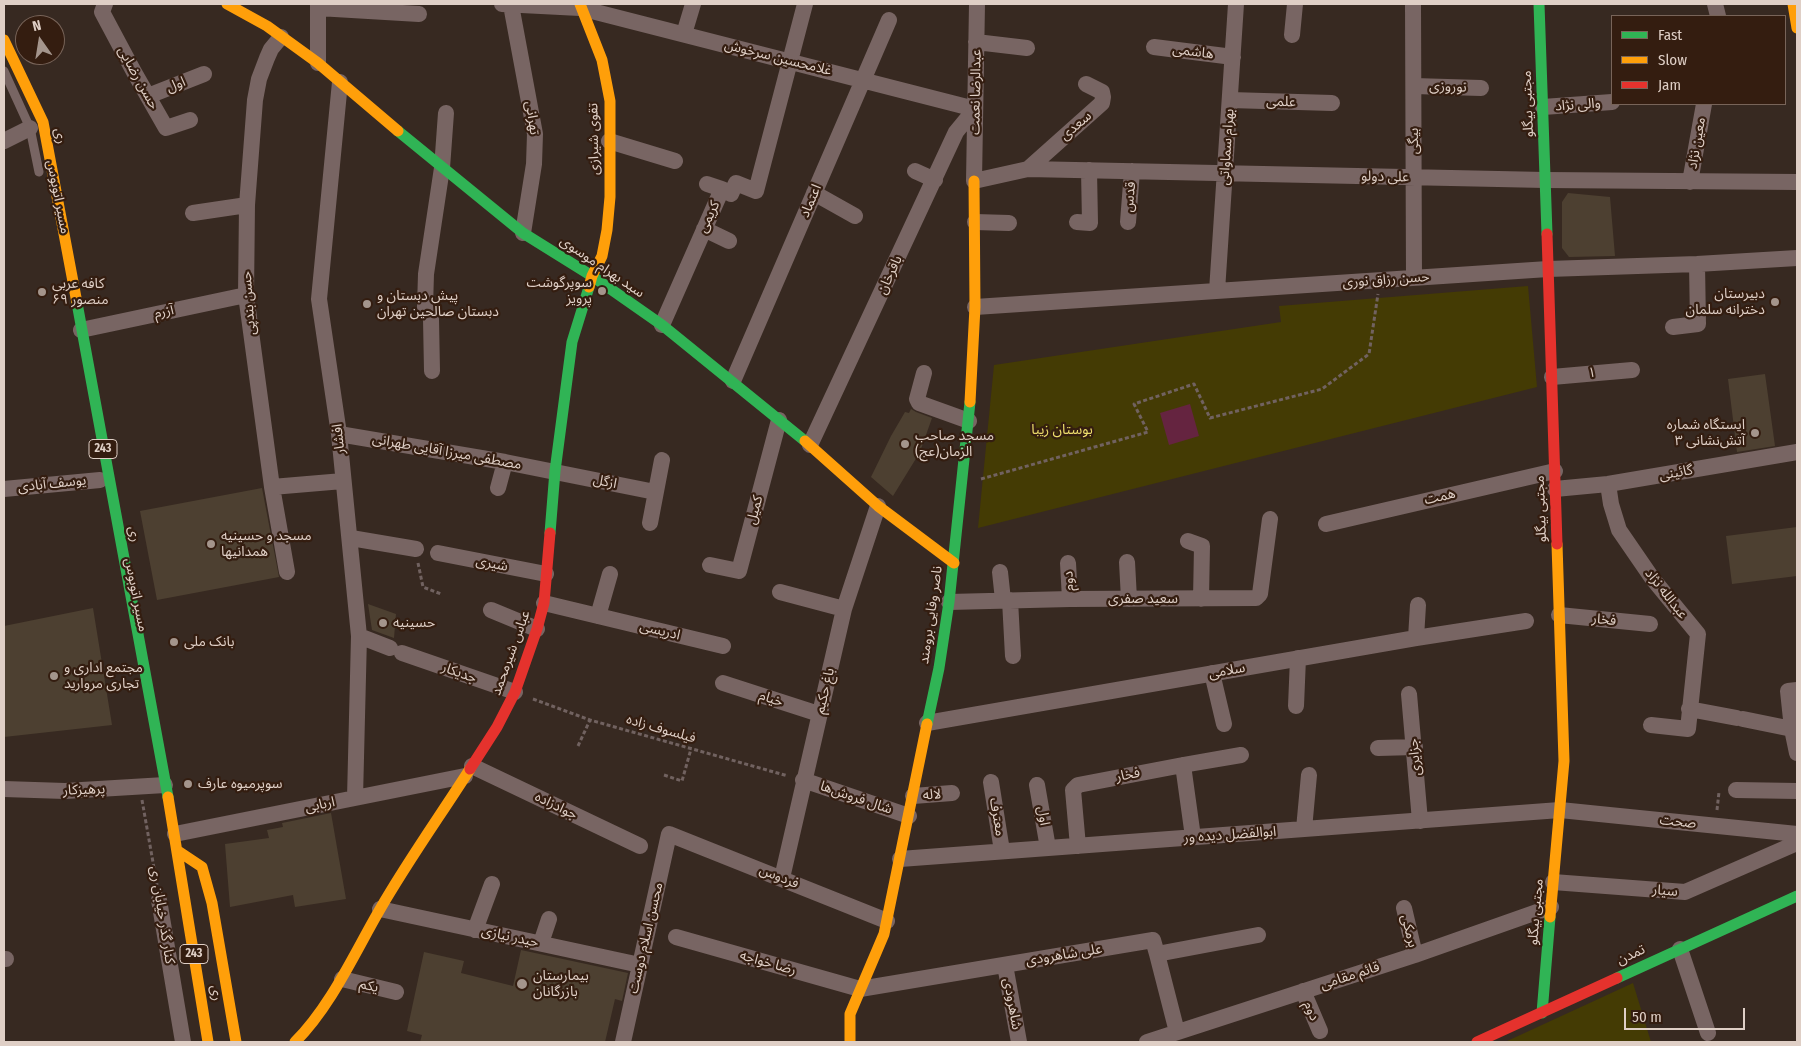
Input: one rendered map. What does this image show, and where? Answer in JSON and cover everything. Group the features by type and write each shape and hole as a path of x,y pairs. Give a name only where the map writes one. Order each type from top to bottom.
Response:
{"street":[{"name":"حسن رضایی","path":"106,4 102,12 166,128 190,120"},
{"name":"سید بهرام موسوی","path":"227,4 267,26 318,63 442,168 523,233 592,276 662,325 810,445 878,506 954,563"},
{"name":"تهرانی","path":"523,233 534,164 535,134 507,4 580,6"},
{"path":"684,34 693,4"},
{"path":"791,61 805,4"},
{"name":"عبدالرضا نعمت","path":"974,181 977,4"},
{"name":"بهرام سماواتی","path":"1217,291 1236,4"},
{"path":"1292,35 1295,4"},
{"name":"بیگی","path":"1413,4 1414,278"},
{"name":"مجتبی بیگلو","path":"1539,4 1564,761 1542,1013"},
{"path":"1793,4 1797,28"},
{"path":"318,63 318,6 419,14"},
{"name":"غلامحسین سرخوش","path":"580,6 975,109"},
{"name":"تقوی شیرازی","path":"580,6 602,60 610,101 610,197 602,256 592,276"},
{"name":"اعتماد","path":"733,381 889,20"},
{"name":"حسن بندپی","path":"281,37 271,49 259,80 255,100 247,205 246,294 272,487 287,572"},
{"name":"ری","path":"4,40 43,122 161,785 171,839 178,851 208,1042"},
{"path":"976,42 1027,48"},
{"name":"هاشمی","path":"1154,47 1233,57"},
{"name":"کریمی","path":"662,325 704,229 715,186 731,194 736,183 756,191 791,61"},
{"name":"اول","path":"148,96 204,74"},
{"name":"افشار","path":"340,82 319,298 339,434 359,636 355,798"},
{"name":"سعدی","path":"1028,169 1102,103 1102,92 1086,84"},
{"name":"نوروزی","path":"1414,86 1481,88"},
{"name":"علمی","path":"1230,100 1332,104"},
{"name":"والی نژاد","path":"1543,107 1611,102"},
{"name":"معین نژاد","path":"1690,182 1704,105"},
{"name":"باقرخان","path":"810,445 956,132 975,109"},
{"path":"432,371 431,319 425,307 426,274 442,168 446,113"},
{"path":"4,141 30,128"},
{"path":"610,141 675,161"},
{"name":"علی دولو","path":"974,181 1028,169 1545,180 1797,182"},
{"path":"1077,222 1090,223 1089,170"},
{"path":"915,171 935,180"},
{"name":"قدس","path":"1128,222 1132,171"},
{"name":"ناصر وفایی برومند","path":"850,1042 850,1014 884,934 887,921 939,668 949,602 969,421 975,307 974,181"},
{"path":"814,193 855,216"},
{"path":"193,213 247,205"},
{"path":"975,222 1009,223"},
{"path":"704,229 730,241"},
{"name":"حسن رزاق نوری","path":"975,307 1548,269 1697,264 1797,258"},
{"path":"1673,326 1698,324 1697,264"},
{"name":"عباس شیرمحمد","path":"295,1042 303,1034 342,979 380,909 496,727 516,692 544,602 555,471 572,342 592,276"},
{"name":"آزرم","path":"81,330 246,294"},
{"name":"۱","path":"1552,377 1632,370"},
{"path":"924,373 917,399 919,403 969,421"},
{"name":"کمیل","path":"710,565 739,571 779,420"},
{"name":"مصطفی میرزا آقایی طهرانی","path":"339,434 555,471"},
{"name":"گائینی","path":"1555,489 1608,484 1797,452"},
{"path":"650,523 662,460"},
{"path":"498,488 505,462"},
{"name":"ازگل","path":"555,471 655,492"},
{"name":"همت","path":"1326,524 1554,471"},
{"name":"یوسف آبادی","path":"4,489 100,480"},
{"path":"272,487 343,481"},
{"name":"عبدالله نژاد","path":"1608,484 1611,504 1620,530 1652,578 1698,634 1688,728 1651,726"},
{"name":"باغ حکیم","path":"782,878 803,780 844,609 878,506"},
{"name":"سعید صفری","path":"949,602 1129,598 1256,598 1260,594 1270,519"},
{"path":"350,538 416,549"},
{"path":"1188,541 1202,546 1201,599"},
{"name":"شیری","path":"438,553 546,574"},
{"path":"1127,562 1129,598"},
{"name":"دوم","path":"1068,563 1070,599"},
{"path":"1000,572 1007,600 1013,656"},
{"path":"598,616 610,574"},
{"path":"780,592 844,609"},
{"name":"ادریسی","path":"544,602 723,646"},
{"path":"1416,638 1418,605"},
{"path":"491,610 537,629"},
{"name":"فخار","path":"1559,616 1650,624"},
{"name":"سلامی","path":"927,723 1298,658 1526,621"},
{"name":"جدیکار","path":"359,636 516,692"},
{"path":"1296,706 1298,658"},
{"path":"1212,673 1224,724"},
{"name":"خیام","path":"723,684 819,714"},
{"path":"1797,690 1788,691 1792,729 1797,753"},
{"name":"جزایری","path":"1409,694 1420,821"},
{"path":"1689,709 1792,729"},
{"path":"1378,748 1414,747"},
{"name":"فخار","path":"1078,846 1073,790 1078,785 1183,764 1241,755"},
{"path":"1183,764 1193,837"},
{"name":"اربابی","path":"171,839 468,771"},
{"name":"جوادزاده","path":"468,771 640,846"},
{"path":"1304,829 1309,775"},
{"name":"شال فروش‌ها","path":"803,780 908,816"},
{"name":"معترف","path":"991,782 1002,852"},
{"name":"پرهیزکار","path":"4,789 65,791 161,785"},
{"name":"اول","path":"1038,785 1048,848"},
{"path":"1736,790 1797,791"},
{"name":"لاله","path":"913,796 952,793"},
{"name":"ابوالفضل دیده ور","path":"900,859 1560,810"},
{"name":"صحت","path":"1560,810 1797,834"},
{"name":"فردوس","path":"669,834 887,921"},
{"name":"محسن اسلام دوست","path":"623,1042 669,834"},
{"name":"سیار","path":"1554,882 1685,892 1797,843"},
{"path":"178,851 202,867 212,903 236,1042"},
{"path":"476,930 492,884"},
{"name":"تمدن","path":"1477,1042 1797,896"},
{"name":"کنار گذر خیابان ری","path":"159,900 183,1042"},
{"name":"قائم مقامی","path":"1147,1042 1551,907"},
{"name":"برمکی","path":"1404,908 1415,954"},
{"name":"حیدر نیازی","path":"380,909 640,965"},
{"path":"540,944 549,919"},
{"path":"1177,1032 1157,954 1258,935"},
{"name":"رضا خواجه","path":"676,937 860,989"},
{"name":"علی شاهرودی","path":"860,989 1153,940 1157,954"},
{"path":"1680,949 1708,1033"},
{"name":"شاهرودی","path":"1005,965 1019,1042"},
{"name":"یکم","path":"342,979 396,992"},
{"name":"دوم","path":"1302,991 1320,1031"}],"lane":[{"name":"مسیر اتوبوس","path":"4,71 30,128 40,176"},
{"name":"مسیر اتوبوس","path":"94,450 161,785"}],"path":[{"path":"963,484 1148,432 1134,404 1194,384 1210,418 1322,389 1369,354 1380,280"},
{"path":"416,549 423,586 441,594"},
{"name":"فیلسوف زاده","path":"516,692 590,720 803,780"},
{"path":"578,746 590,720"},
{"path":"664,775 682,781 691,749"},
{"name":"کنار گذر خیابان ری","path":"140,787 159,900"}],"green space":[{"name":"بوستان زیبا","path":"1528,286 1537,387 978,528 994,365 1281,322 1279,306"},
{"path":"1633,983 1651,1042 1505,1042"}],"shaded area":[{"path":"1190,404 1199,436 1169,445 1160,413"}],"building":[{"path":"1568,193 1610,197 1615,256 1569,257 1562,248 1562,202"},
{"path":"1765,374 1775,446 1737,452 1728,379"},
{"name":"مسجد صاحب الزمان(عج)","path":"911,409 932,418 920,452 893,496 871,477 905,412 909,413"},
{"name":"مسجد و حسینیه همدانیها","path":"262,488 279,577 157,600 140,511"},
{"path":"1797,527 1797,576 1732,584 1726,536"},
{"name":"حسینیه","path":"368,604 396,614 394,638 372,630"},
{"name":"مجتمع اداری و تجاری مروارید","path":"93,608 112,725 4,737 4,626"},
{"path":"331,813 346,899 295,907 293,895 230,907 225,844 269,838 267,830 283,827 282,823"},
{"name":"بیمارستان بازرگانان","path":"521,950 628,973 622,1001 615,999 605,1042 420,1042 422,1035 407,1031 424,952 464,961 461,973 513,986"}],"traffic: fast":[{"path":"1539,4 1547,234"},
{"path":"398,131 523,233 592,276 662,325 805,441"},
{"path":"550,533 555,471 572,342 589,287"},
{"path":"77,303 168,797"},
{"path":"927,724 939,668 949,602 970,402"},
{"path":"1617,978 1797,896"},
{"path":"1542,1013 1550,917"}],"traffic: slow":[{"path":"227,4 267,26 318,63 398,131"},
{"path":"580,4 602,60 610,101 610,197 607,230 602,256 589,287"},
{"path":"1793,4 1797,28"},
{"path":"4,40 43,122 77,303"},
{"path":"970,402 975,307 974,181"},
{"path":"805,441 878,506 954,563"},
{"path":"1550,917 1564,761 1557,544"},
{"path":"850,1042 850,1014 884,934 927,724"},
{"path":"295,1042 308,1028 331,996 412,857 470,769"},
{"path":"168,797 208,1042"},
{"path":"178,851 202,867 212,903 236,1042"}],"traffic: jam":[{"path":"1547,234 1557,544"},
{"path":"470,769 497,727 515,692 537,629 544,603 550,533"},
{"path":"1477,1042 1617,978"}],"place":[{"name":"سوپرگوشت پرویز","path":"602,291"},
{"name":"کافه عربی منصور ۶۹","path":"42,292"},
{"name":"دبیرستان دخترانه سلمان","path":"1775,302"},
{"name":"پیش دبستان و دبستان صالحین تهران","path":"367,304"},
{"name":"ایستگاه شماره ۳ آتش‌نشانی","path":"1755,433"},
{"name":"مسجد صاحب الزمان(عج)","path":"905,444"},
{"name":"مسجد و حسینیه همدانیها","path":"211,544"},
{"name":"حسینیه","path":"383,623"},
{"name":"بانک ملی","path":"174,642"},
{"name":"مجتمع اداری و تجاری مروارید","path":"54,676"},
{"name":"سوپرمیوه عارف","path":"188,784"},
{"name":"بیمارستان بازرگانان","path":"522,984"}]}
